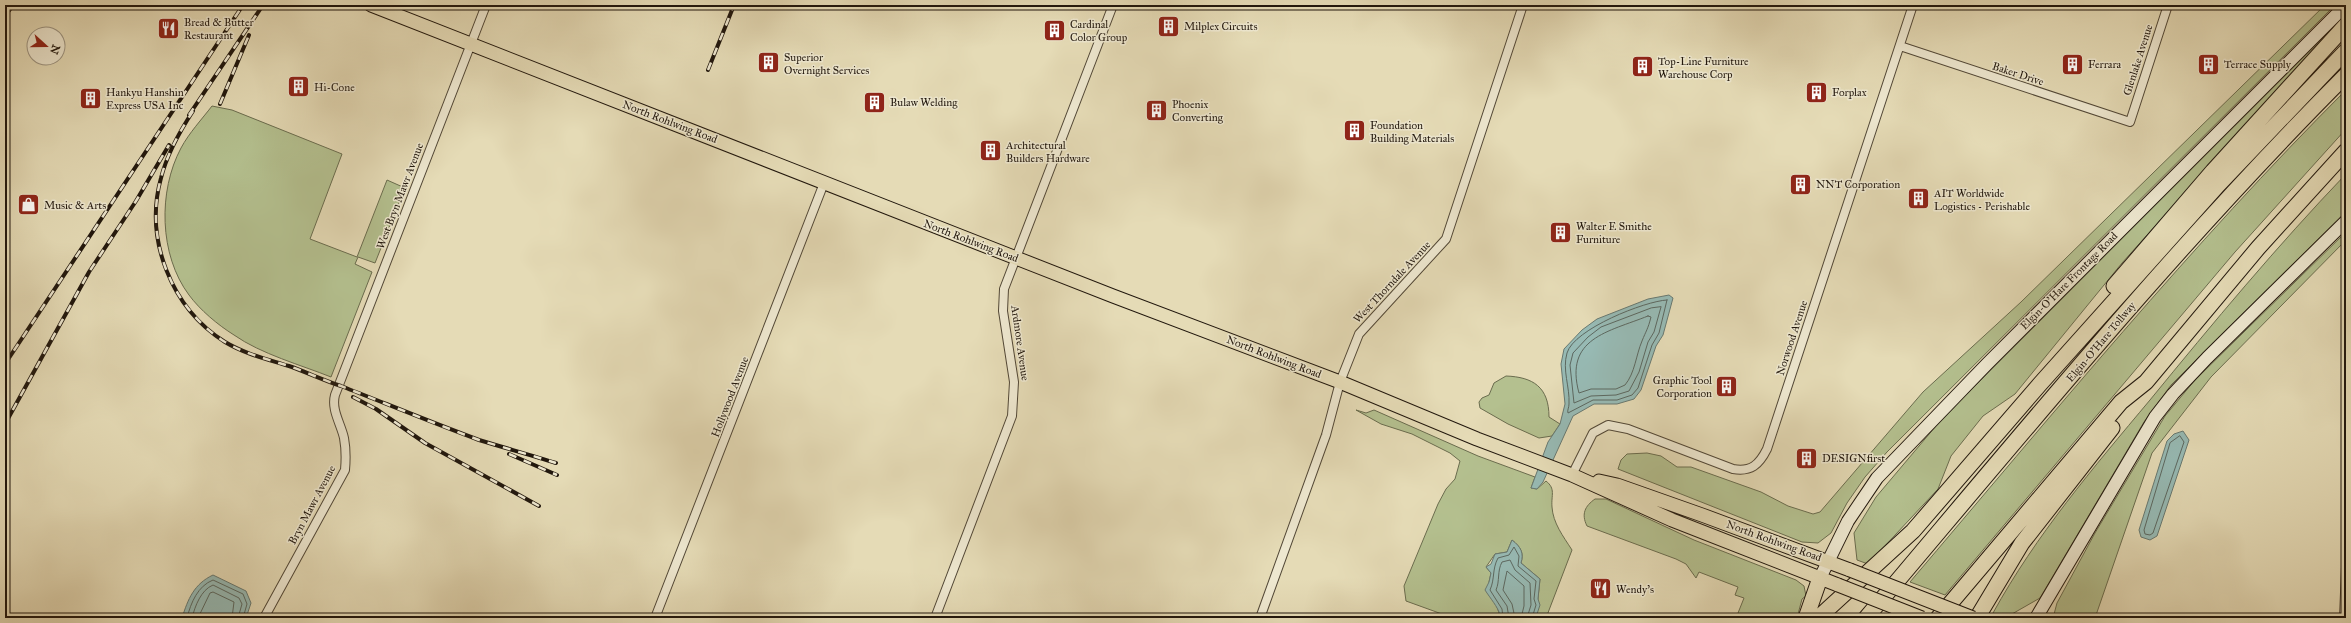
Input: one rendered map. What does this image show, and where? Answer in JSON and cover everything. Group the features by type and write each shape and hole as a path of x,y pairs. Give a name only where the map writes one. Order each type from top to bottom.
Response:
{"highway":[{"path":"2040,384 2063,347 2157,235 2346,25"},
{"path":"1818,618 1913,531 2040,384 2224,178 2346,51"},
{"name":"Elgin-O'Hare Tollway","path":"1866,618 2146,289 2233,192 2346,75"},
{"path":"1977,618 2008,564 2030,531 2146,382 2258,248 2346,151"},
{"path":"1938,618 2121,402 2146,382"},
{"path":"1806,618 1820,578"}],"main road":[{"name":"North Rohlwing Road","path":"371,5 1015,258 1340,382 1572,475 1672,520 1922,618"},
{"name":"Elgin-O'Hare Frontage Road","path":"1820,578 1827,561 1856,508 1877,478 1987,364 2346,5"},
{"path":"2036,618 2154,417 2197,369 2346,221"},
{"name":"North Rohlwing Road","path":"1572,475 1617,485 1827,561 1973,618"}],"street":[{"name":"West Bryn Mawr Avenue","path":"335,395 486,5"},
{"name":"Ardmore Avenue","path":"935,618 1012,416 1014,382 1003,312 1003,296 1015,258 1113,5"},
{"name":"West Thorndale Avenue","path":"1260,618 1326,435 1340,382 1362,330 1446,239 1523,5"},
{"name":"Norwood Avenue","path":"1572,475 1593,433 1608,425 1628,429 1733,468 1743,470 1752,468 1758,464 1767,449 1913,5"},
{"name":"Glenlake Avenue","path":"2130,122 2168,5"},
{"name":"Baker Drive","path":"1900,46 2130,122"},
{"name":"Hollywood Avenue","path":"655,618 824,183"},
{"name":"Bryn Mawr Avenue","path":"264,618 345,470 346,455 344,437 333,404 335,395"},
{"path":"2344,618 2346,567"}],"green space":[{"path":"2325,5 2335,5 1887,452 1865,477 1847,503 1831,533 1818,543 1802,542 1618,469 1621,460 1627,454 1647,453 1661,456 1677,467 1691,467 1761,492 1788,506 1813,514 1820,512 1923,392 2021,302"},
{"path":"2346,13 2122,263 2015,394 1983,416 1951,456 1938,489 1868,564 1857,560 1854,533 1876,497 1941,420"},
{"path":"2346,90 2346,129 2235,252 1945,595 1910,582 2069,394 2177,270 2232,209"},
{"path":"212,106 232,110 342,154 310,239 357,257 387,180 405,188 375,263 358,257 355,264 372,272 331,377 281,359 256,348 234,335 198,306 179,279 167,242 165,223 168,183 184,142"},
{"path":"2346,174 2346,212 2171,385 2144,422 2040,598 2005,618 1993,613 2028,556 2066,503 2246,285"},
{"path":"2346,232 2346,240 2211,377 2152,453 2095,618 2053,618 2057,603 2095,533 2165,416 2195,380"},
{"path":"1506,376 1524,379 1538,386 1543,391 1546,398 1549,417 1560,424 1552,436 1539,438 1508,424 1480,408 1479,402 1482,398 1489,395 1494,383"},
{"path":"1356,410 1366,413 1374,410 1478,456 1535,477 1531,488 1537,489 1546,481 1549,484 1552,490 1552,507 1554,518 1572,550 1546,618 1533,618 1536,617 1540,579 1521,563 1521,550 1512,540 1507,552 1495,554 1486,567 1491,573 1489,582 1500,616 1498,618 1453,618 1406,601 1404,586 1438,504 1446,489 1455,479 1460,461 1450,453 1412,434 1381,424"},
{"path":"1595,499 1606,499 1694,540 1796,580 1804,586 1806,596 1802,599 1797,618 1736,618 1744,598 1735,595 1738,587 1699,572 1696,578 1686,564 1676,559 1587,526 1584,518 1586,507"}],"water":[{"path":"1669,295 1673,298 1663,335 1656,346 1641,390 1634,399 1617,404 1594,404 1573,416 1543,482 1537,489 1531,488 1548,442 1560,424 1565,404 1561,364 1564,349 1582,330 1597,319 1648,299"},
{"path":"2183,431 2189,440 2157,536 2150,540 2141,537 2139,530 2167,441 2174,434"},
{"path":"1512,540 1521,550 1521,563 1540,579 1538,599 1540,605 1536,617 1533,618 1498,618 1500,615 1499,612 1485,590 1491,573 1486,567 1491,564 1495,554 1507,552"},
{"path":"213,575 246,591 251,603 246,618 182,618 189,598 196,588"}],"railway":[{"path":"5,364 243,5"},
{"path":"189,115 263,5"},
{"path":"708,70 734,5"},
{"path":"220,104 249,35"},
{"path":"193,111 174,143 161,178 157,201 156,225 166,270 190,311 206,328 225,342 248,353 295,368 479,440 556,463"},
{"path":"5,424 89,272 136,201 169,145"},
{"path":"353,397 376,409 425,443 539,506"},
{"path":"509,454 557,475"}],"place":[{"name":"Milplex Circuits","path":"1169,26"},
{"name":"Bread & Butter Restaurant","path":"169,28"},
{"name":"Cardinal Color Group","path":"1054,30"},
{"name":"Superior Overnight Services","path":"769,63"},
{"name":"Ferrara","path":"2073,64"},
{"name":"Terrace Supply","path":"2209,64"},
{"name":"Top-Line Furniture Warehouse Corp","path":"1643,67"},
{"name":"Hi-Cone","path":"299,87"},
{"name":"Forplax","path":"1816,92"},
{"name":"Hankyu Hanshin Express USA Inc","path":"91,98"},
{"name":"Bulaw Welding","path":"875,102"},
{"name":"Phoenix Converting","path":"1157,110"},
{"name":"Foundation Building Materials","path":"1354,131"},
{"name":"Architectural Builders Hardware","path":"990,151"},
{"name":"NNT Corporation","path":"1800,184"},
{"name":"AIT Worldwide Logistics - Perishable","path":"1919,199"},
{"name":"Music & Arts","path":"28,205"},
{"name":"Walter E Smithe Furniture","path":"1561,232"},
{"name":"Graphic Tool Corporation","path":"1727,386"},
{"name":"DESIGNfirst","path":"1806,458"},
{"name":"Wendy's","path":"1601,589"}]}
